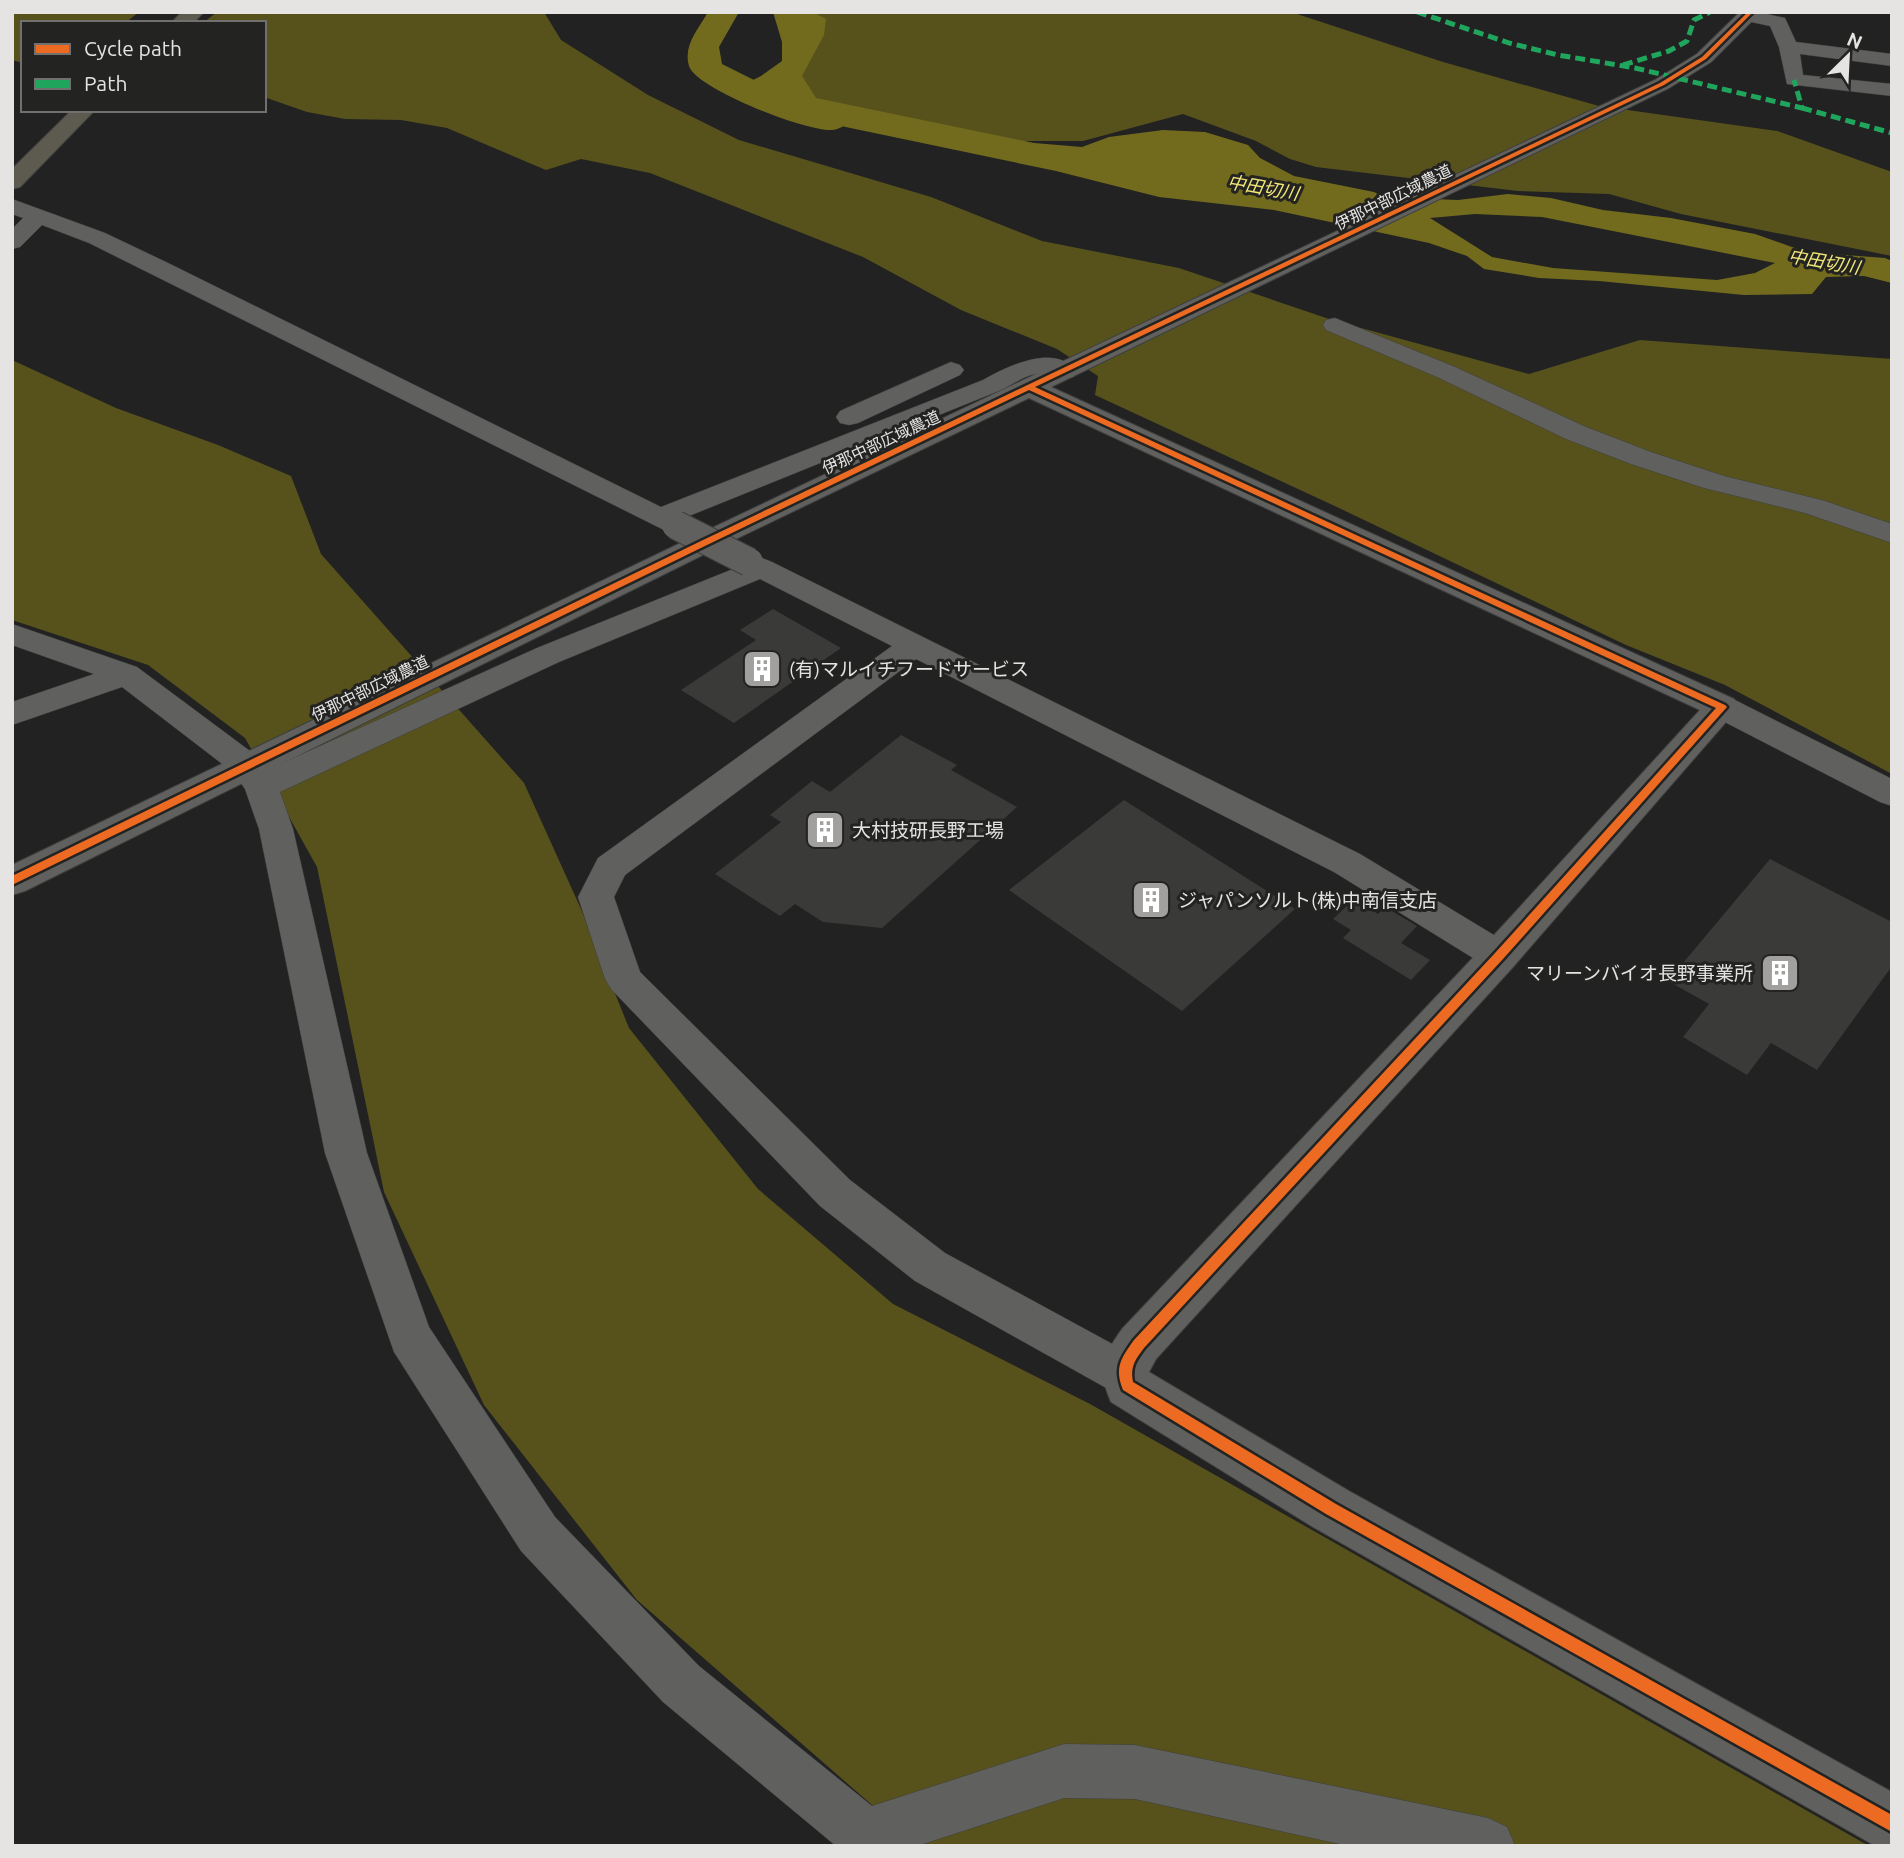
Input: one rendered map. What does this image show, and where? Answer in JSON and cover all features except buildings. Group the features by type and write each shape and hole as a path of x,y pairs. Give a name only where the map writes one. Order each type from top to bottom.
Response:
{"highway":[{"path":"12,182 82,112"}],"street":[{"path":"1750,14 1778,22 1789,47 1794,80 1892,90"},
{"name":"伊那中部広域農道","path":"12,881 254,776 1062,373 1662,84 1704,58 1750,14"},
{"path":"1789,47 1892,60"},
{"path":"12,242 27,211 158,267 1347,863 1499,956"},
{"path":"1335,325 1446,372 1576,433 1641,458 1714,482 1815,507 1892,534"},
{"path":"661,517 966,395 1032,365 1047,364 1892,794"},
{"path":"661,517 951,370"},
{"path":"254,776 548,656 756,565"},
{"path":"12,634 126,674 254,776 276,829 346,1153 410,1337 538,1534 681,1684 872,1841 1064,1771 1135,1772 1488,1846"},
{"path":"913,646 611,867 596,897 624,979 835,1193 930,1267 1124,1374"},
{"path":"12,714 126,674"},
{"path":"1721,707 1499,956 1139,1344 1127,1362 1124,1374 1128,1386 1331,1509 1892,1824"}],"shaded area":[{"path":"12,12 139,12 128,21 21,21 21,62 12,60"},
{"path":"217,12 544,12 561,40 648,95 739,140 931,197 1042,241 1179,268 1332,320 1529,374 1640,340 1892,359 1892,774 1725,685 1626,645 1095,395 1098,376 1057,349 961,310 863,257 650,173 581,159 546,170 447,128 401,120 345,119 307,112 266,98 266,21 206,21"},
{"path":"808,12 1291,12 1443,62 1599,106 1777,131 1892,172 1892,256 1681,214 1609,194 1518,191 1316,167 1290,159 1256,141 1183,114 1083,141 982,141 803,101 781,74"},
{"path":"12,360 116,408 218,445 291,476 321,554 524,783 581,909 629,1028 758,1189 893,1304 1090,1404 1869,1846 919,1846 637,1600 484,1405 384,1192 317,867 245,738 148,665 12,620"}],"water":[{"path":"773,12 813,12 826,19 824,35 802,76 816,98 1034,143 1082,147 1109,137 1163,130 1205,132 1248,145 1260,158 1294,176 1374,192 1384,197 1458,200 1508,194 1551,198 1603,210 1671,218 1755,234 1806,252 1885,258 1892,261 1892,283 1864,276 1826,277 1812,294 1744,295 1539,278 1484,269 1467,256 1429,243 1274,210 1159,197 1056,171 793,116 756,104 745,84 782,61 782,42","holes":["1475,214 1542,217 1775,263 1755,273 1717,280 1553,268 1492,257 1430,218"]}],"waterway":[{"name":"中田切川","path":"724,12 703,47 706,68 766,100 830,120"}],"marked path":[{"path":"1417,12 1509,43 1558,55 1635,68 1802,108 1794,80"},
{"path":"1623,65 1669,51 1687,41 1694,20 1710,12"},
{"path":"1802,108 1892,133"}],"cycle path":[{"path":"12,881 704,543 1662,84 1704,58 1751,12"},
{"path":"1031,388 1722,707 1499,956 1139,1344 1126,1364 1128,1386 1331,1509 1892,1824"}],"place":[{"name":"(有)マルイチフードサービス","path":"762,669"},
{"name":"大村技研長野工場","path":"825,830"},
{"name":"ジャパンソルト(株)中南信支店","path":"1151,900"},
{"name":"マリーンバイオ長野事業所","path":"1780,973"}]}
